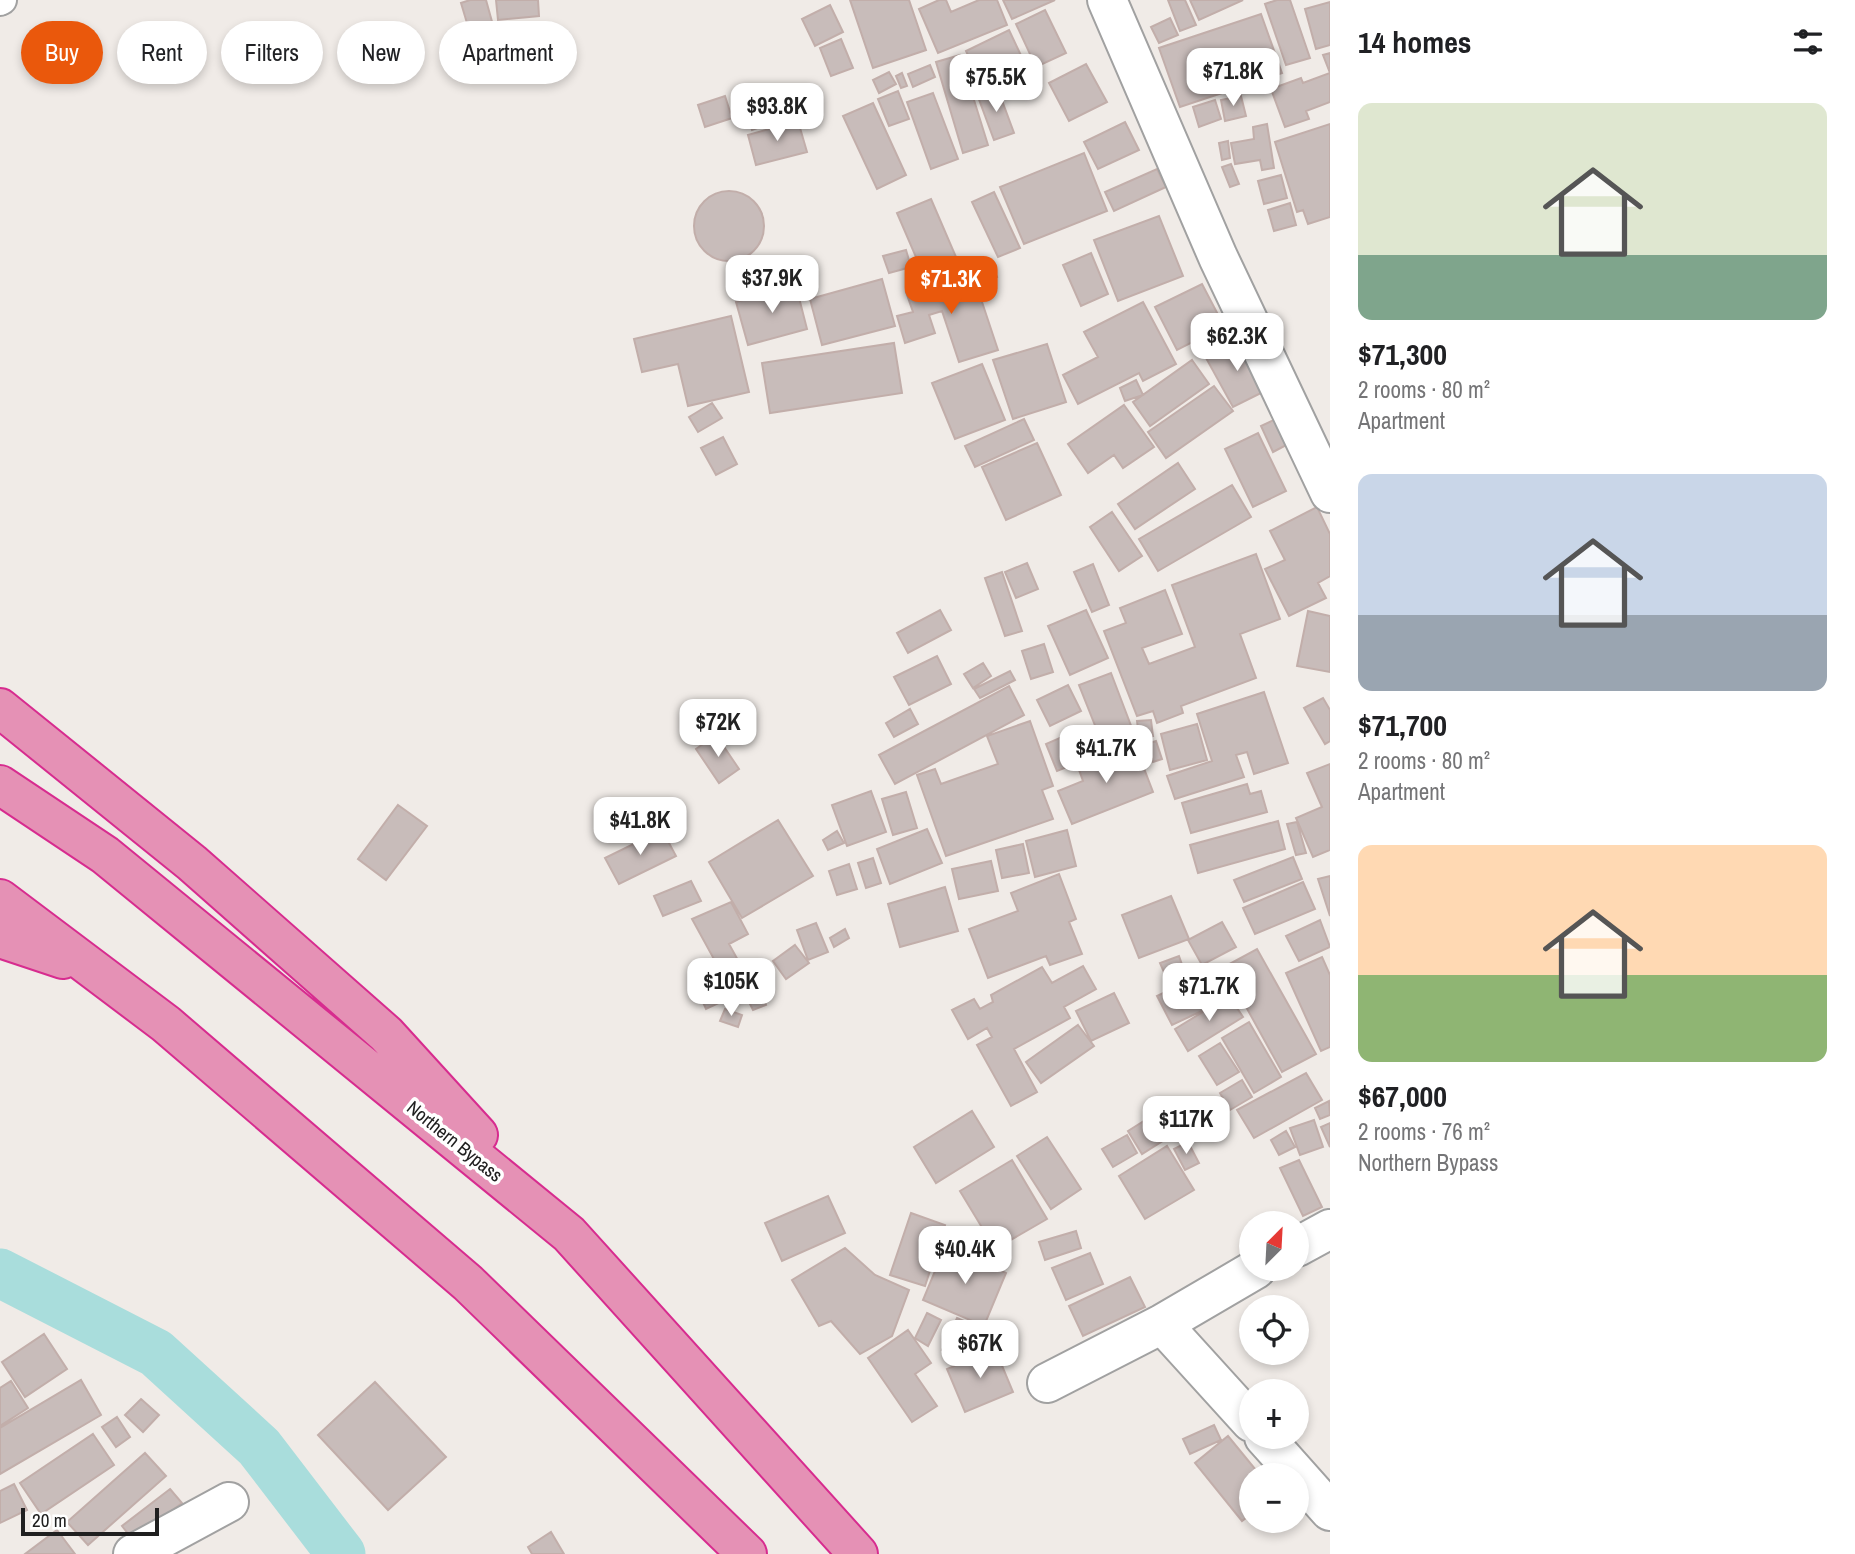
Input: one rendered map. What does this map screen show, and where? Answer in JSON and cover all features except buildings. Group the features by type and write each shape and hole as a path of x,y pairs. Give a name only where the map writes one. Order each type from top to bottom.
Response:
{"highway":[{"path":"0,708 192,863 386,1034 569,1234"},
{"name":"Northern Bypass","path":"0,785 105,855 569,1234 858,1554"},
{"path":"0,899 166,1024 468,1283 747,1554"},
{"path":"0,938 95,969"}],"street":[{"path":"1107,0 1218,257 1330,493"},
{"path":"1309,1240 1330,1229"},
{"path":"1047,1383 1162,1324 1239,1279"},
{"path":"1162,1324 1239,1409"},
{"path":"1275,1449 1330,1511"},
{"path":"134,1554 229,1502"}],"waterway":[{"path":"0,1273 156,1353 259,1447 341,1554"}]}
